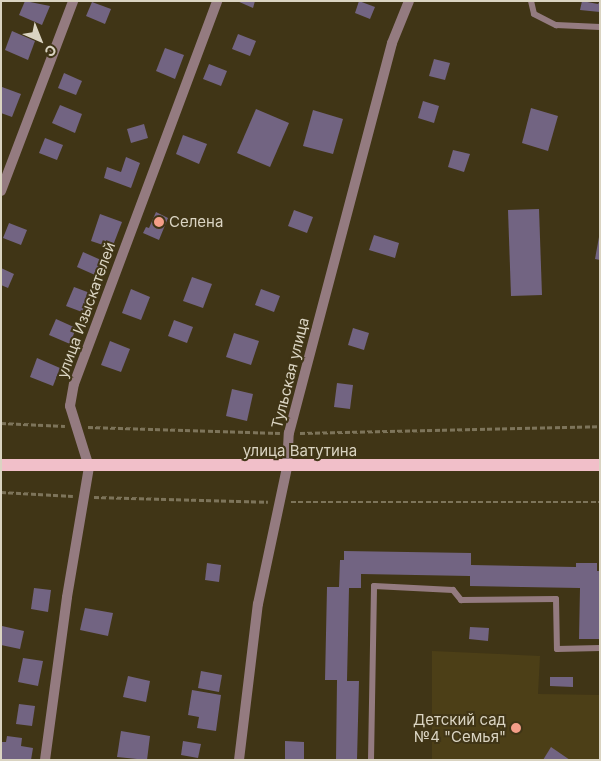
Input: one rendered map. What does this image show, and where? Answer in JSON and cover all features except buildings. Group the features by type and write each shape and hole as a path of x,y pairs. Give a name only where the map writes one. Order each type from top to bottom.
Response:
{"main road":[{"name":"улица Ватутина","path":"1,466 600,465"}],"street":[{"path":"1,191 73,1"},
{"name":"улица Изыскателей","path":"45,760 89,467 70,406 74,384 217,1"},
{"name":"Тульская улица","path":"239,760 258,604 287,467 289,433 392,43 409,1"}],"lane":[{"path":"530,1 534,14 556,25 600,27"},
{"path":"371,760 374,586 454,590 461,600 556,599 557,650 600,648"}],"path":[{"path":"1,423 289,433 600,426"},
{"path":"1,492 83,497 280,502 600,502"}],"shaded area":[{"name":"Детский сад №4 \"Семья\"","path":"432,651 540,656 538,694 600,695 600,760 432,760"}],"place":[{"name":"Селена","path":"159,222"},
{"name":"Детский сад №4 \"Семья\"","path":"516,728"}]}
